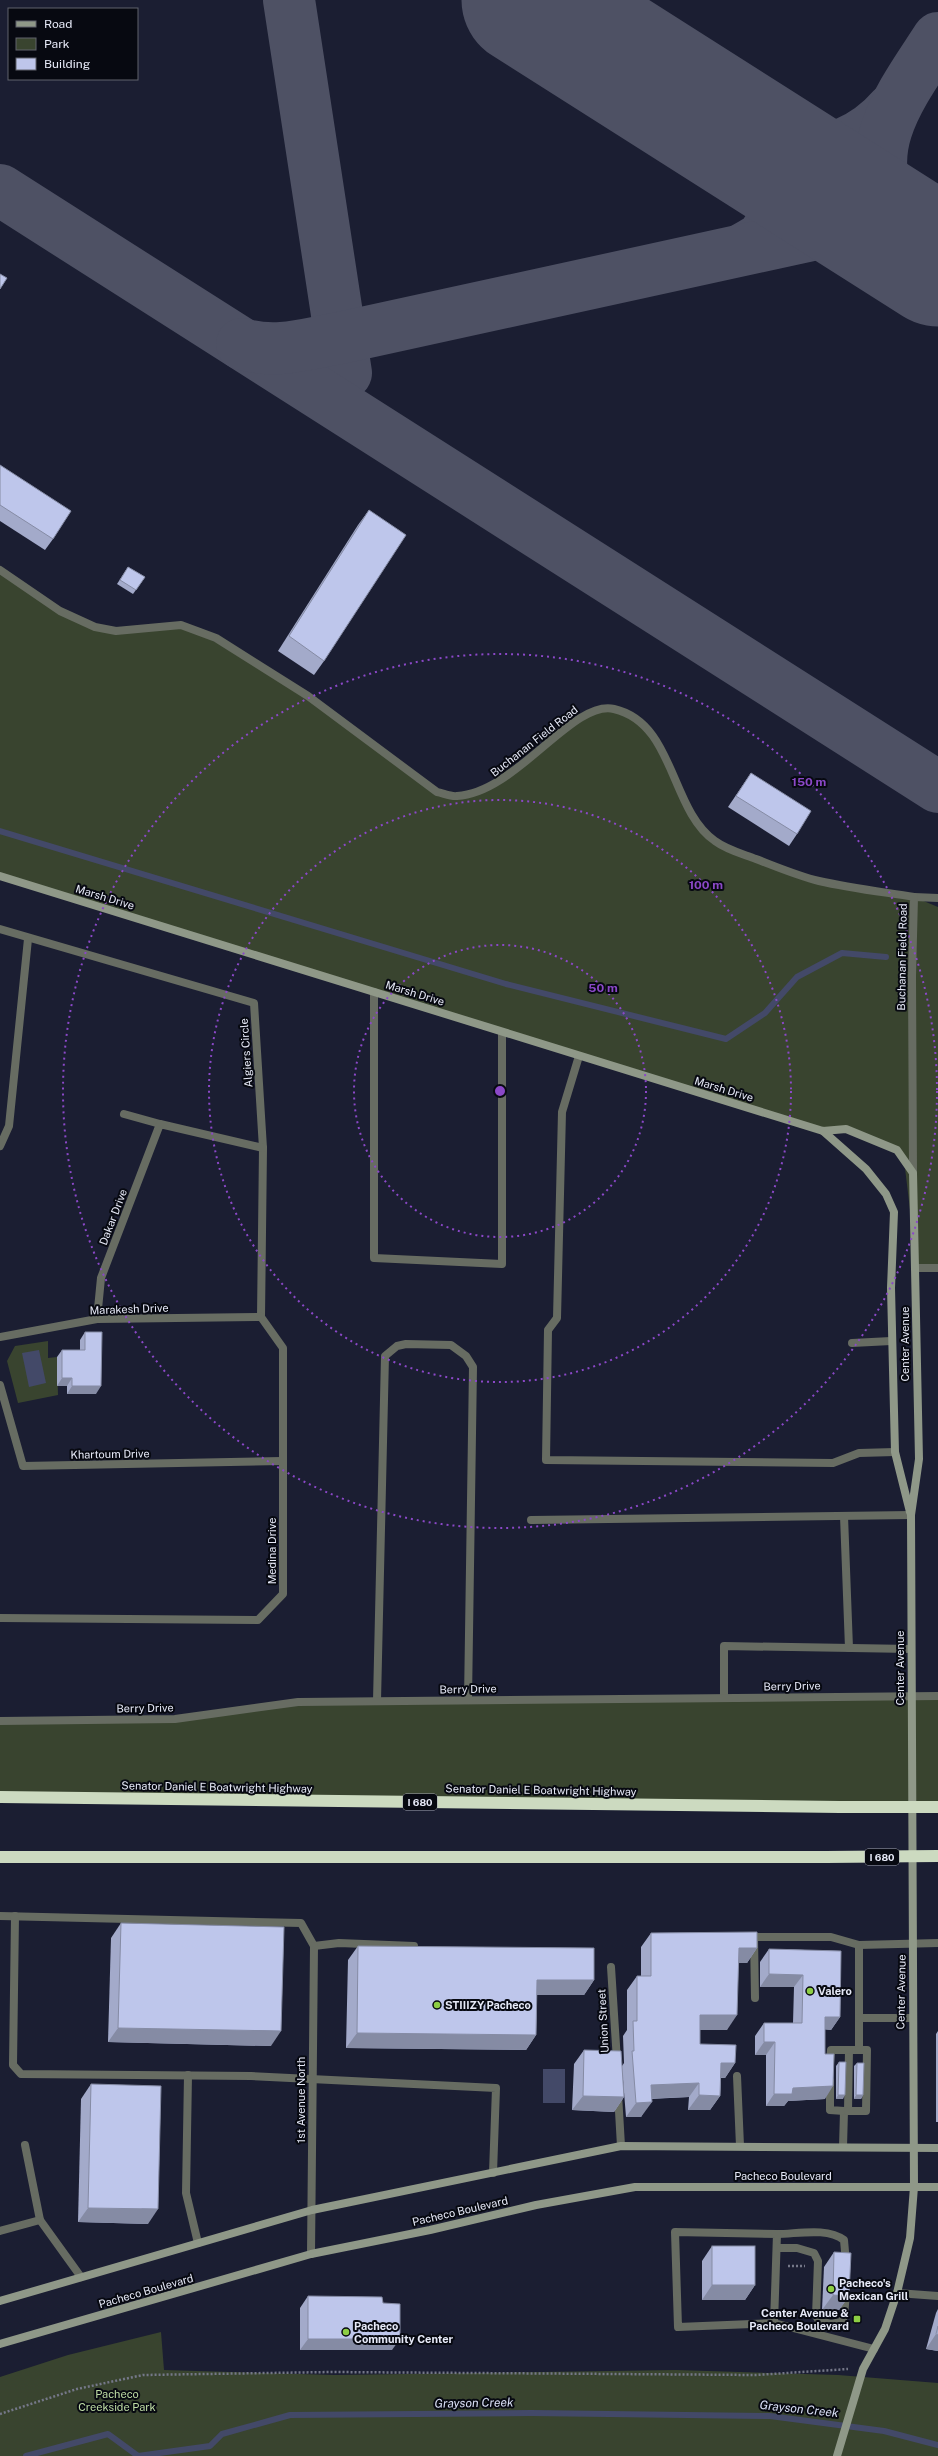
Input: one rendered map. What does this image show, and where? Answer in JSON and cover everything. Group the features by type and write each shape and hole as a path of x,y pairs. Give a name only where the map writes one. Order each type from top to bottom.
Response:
{"highway":[{"name":"Senator Daniel E Boatwright Highway","path":"0,1797 938,1807"},
{"name":"I 680","path":"0,1857 826,1858 938,1856"}],"street":[{"name":"Buchanan Field Road","path":"0,570 60,611 95,627 116,631 181,625 216,638 308,696 437,792 456,796 474,794 504,779 560,732 592,710 612,708 624,712 653,735 670,766 686,805 698,826 715,841 744,854 818,881 914,897 912,976 913,1173"},
{"name":"Marsh Drive","path":"0,876 823,1131 846,1129 897,1150 913,1173"},
{"path":"914,897 938,898"},
{"name":"Algiers Circle","path":"0,929 28,939 254,1003 263,1148 261,1317"},
{"path":"0,1146 9,1126 28,939"},
{"path":"374,992 374,1258 502,1264 502,1032"},
{"path":"579,1056 562,1112 557,1318 548,1330 546,1460 833,1463 859,1453 895,1452"},
{"path":"124,1114 263,1148"},
{"name":"Dakar Drive","path":"97,1319 101,1278 160,1124"},
{"name":"Marsh Drive","path":"823,1131 866,1169 886,1194"},
{"name":"Center Avenue","path":"837,2456 862,2372 885,2329 897,2293 910,2238 914,2187 912,2018 911,1515 919,1459 915,1340 917,1268 913,1173"},
{"name":"Center Avenue","path":"886,1194 894,1212 891,1341 895,1452 911,1515"},
{"path":"917,1268 938,1268"},
{"name":"Marakesh Drive","path":"0,1336 97,1319 261,1317"},
{"name":"Medina Drive","path":"0,1618 258,1620 283,1594 283,1348 261,1317"},
{"path":"852,1343 891,1341"},
{"path":"377,1701 384,1356 397,1346 406,1344 451,1345 466,1356 473,1367 468,1700"},
{"name":"Khartoum Drive","path":"0,1385 23,1466 282,1461"},
{"path":"531,1520 911,1515"},
{"path":"844,1516 849,1648"},
{"path":"724,1698 724,1646 911,1649"},
{"name":"Berry Drive","path":"0,1721 175,1719 298,1702 938,1696"},
{"path":"0,1916 301,1923 314,1946 339,1943 425,1947"},
{"path":"15,1916 14,2065 21,2074 251,2076 496,2088 493,2173"},
{"path":"755,1998 754,1937 831,1937 859,1945 938,1944"},
{"path":"859,1945 859,2050"},
{"name":"1st Avenue North","path":"311,2254 314,1946"},
{"name":"Union Street","path":"611,1967 617,2068"},
{"path":"860,2018 912,2018"},
{"path":"830,2050 859,2050 867,2050 866,2111 830,2110 830,2050"},
{"path":"843,2147 848,2050"},
{"path":"188,2075 186,2193 198,2243"},
{"path":"737,2076 740,2146"},
{"path":"618,2083 621,2146"},
{"path":"25,2145 40,2220 81,2277"},
{"path":"0,2301 312,2210 621,2146 938,2148"},
{"name":"Pacheco Boulevard","path":"0,2344 311,2254 438,2228 536,2205 635,2187 938,2187"},
{"path":"0,2231 40,2220"},
{"path":"816,2316 819,2322 831,2324 841,2322 844,2317 846,2278 844,2240 827,2233 777,2234 675,2232 678,2327 774,2323 874,2349"},
{"path":"774,2323 777,2234"},
{"path":"777,2248 797,2248 814,2253 818,2261 816,2316 813,2333"},
{"path":"897,2293 938,2296"}],"path":[{"path":"0,2414 77,2389 144,2375 331,2372 756,2375 862,2372"}],"green space":[{"path":"0,570 60,611 117,631 181,625 254,661 437,792 474,794 592,710 624,712 653,735 686,805 715,841 818,881 914,897 938,907 938,1268 917,1268 905,1168 897,1150 846,1129 823,1131 0,876"},
{"path":"48,1341 48,1358 57,1357 58,1395 18,1403 7,1361 15,1346"},
{"path":"938,1696 938,1807 0,1797 0,1721 175,1719 298,1702"},
{"name":"Pacheco Creekside Park","path":"161,2332 164,2370 335,2375 676,2370 838,2375 938,2383 938,2456 0,2456 0,2377 68,2355"}],"water":[{"path":"39,1350 46,1383 29,1387 22,1353"},
{"path":"543,2069 565,2069 565,2103 543,2103"}],"building":[{"path":"0,274 7,278 0,289"},
{"path":"0,465 71,511 53,539 0,505"},
{"path":"369,510 406,535 324,661 289,636"},
{"path":"128,567 145,577 136,590 120,580"},
{"path":"751,773 811,811 797,834 736,796"},
{"path":"85,1332 102,1332 101,1386 72,1386 72,1378 62,1378 62,1350 85,1350"},
{"path":"121,1923 284,1927 281,2031 118,2028"},
{"path":"757,1932 757,1948 739,1948 737,2015 700,2015 700,2044 736,2045 735,2063 721,2063 720,2096 699,2095 699,2083 651,2085 652,2102 636,2103 632,2051 634,2051 633,2021 637,2021 637,1976 651,1976 651,1933"},
{"name":"STIIIZY Pacheco","path":"358,1946 594,1948 594,1980 537,1980 536,2035 357,2033"},
{"path":"769,1949 841,1951 840,2017 825,2017 825,2054 834,2054 833,2086 793,2088 792,2094 774,2094 775,2042 764,2042 764,2023 802,2023 803,1975 769,1974"},
{"path":"584,2050 621,2051 624,2097 583,2096"},
{"path":"839,2062 846,2062 845,2095 838,2095"},
{"path":"857,2063 864,2063 863,2095 856,2095"},
{"path":"91,2084 161,2086 158,2209 88,2208"},
{"path":"712,2246 755,2246 755,2285 712,2285"},
{"path":"834,2252 851,2253 849,2296 833,2295"},
{"name":"Pacheco Community Center","path":"308,2296 382,2297 383,2303 400,2304 400,2339 308,2339"}],"waterway":[{"path":"0,831 506,984 726,1039 765,1013 797,977 842,953 886,957"},
{"name":"Grayson Creek","path":"26,2456 108,2434 138,2456 210,2446 222,2434 290,2415 531,2413 770,2416 884,2431 938,2445"}],"taxiway":[{"path":"289,0 346,373"},
{"path":"930,256 907,230 895,213 885,189 881,166 883,143 899,100 938,38"},
{"path":"745,248 761,238 768,228 775,210 776,189 771,170 763,157 722,124 777,147 800,151 816,151 845,144 858,137 883,119 893,108"},
{"path":"0,190 938,787"},
{"path":"242,344 255,347 279,348 315,343 844,228 877,234 930,256"}],"runway":[{"path":"527,0 938,261"}],"place":[{"name":"Valero","path":"810,1991"},
{"name":"STIIIZY Pacheco","path":"437,2005"},
{"name":"Pacheco's Mexican Grill","path":"831,2289"},
{"name":"Center Avenue & Pacheco Boulevard","path":"857,2319"},
{"name":"Pacheco Community Center","path":"346,2332"}]}
